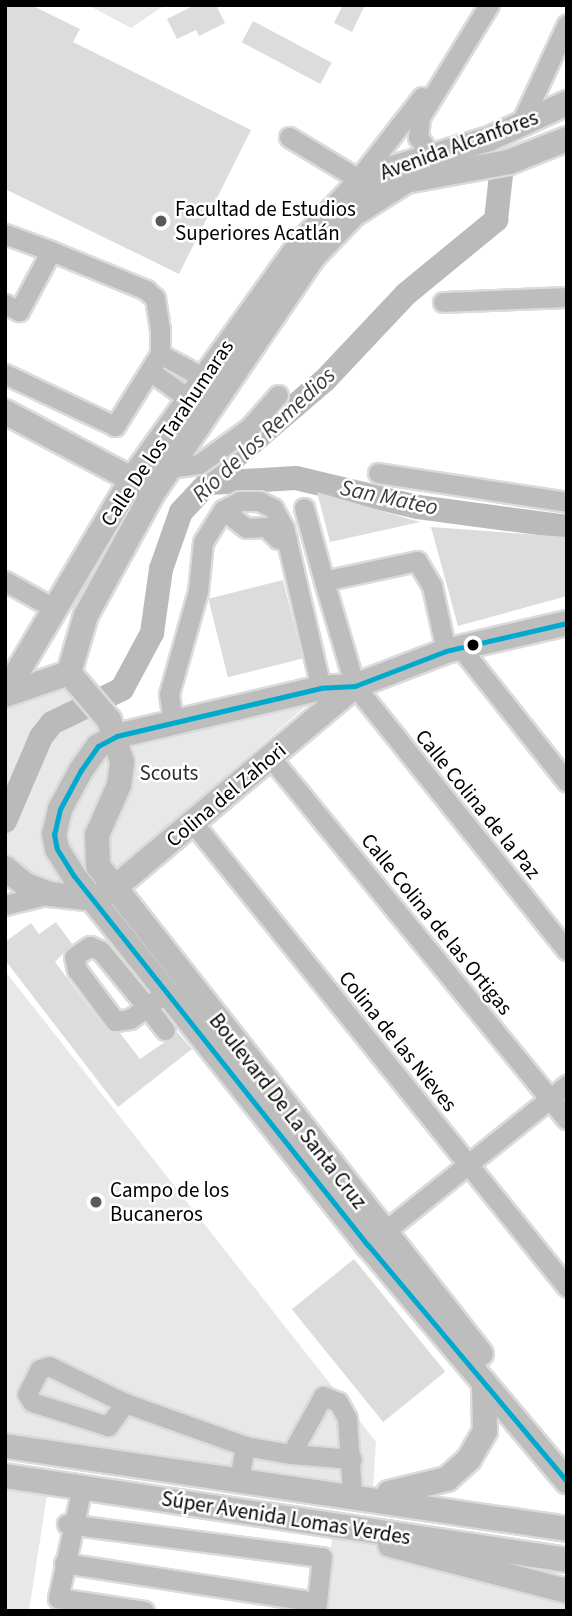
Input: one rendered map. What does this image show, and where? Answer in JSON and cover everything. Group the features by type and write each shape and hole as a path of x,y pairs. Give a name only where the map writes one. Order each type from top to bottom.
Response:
{"main road":[{"name":"Avenida Alcanfores","path":"354,194 376,173 520,125 567,103"},
{"name":"Avenida Alcanfores","path":"354,194 406,181 509,162 561,142"},
{"name":"Calle De los Tarahumaras","path":"5,694 132,479 280,268 354,194"},
{"name":"Calle De los Tarahumaras","path":"5,694 77,682 86,615 155,491 294,279 354,194"},
{"path":"5,412 155,491"},
{"path":"77,682 113,728 173,722 321,688 355,686 453,649 567,623"},
{"name":"Colina del Zahori","path":"103,894 193,823 355,686"},
{"name":"Boulevard De La Santa Cruz","path":"113,728 91,756 55,822 57,849 103,894 376,1239 484,1383 566,1464"},
{"name":"Boulevard De La Santa Cruz","path":"113,728 122,762 119,785 101,824 96,852 103,894 167,992 566,1464"},
{"path":"5,868 16,887 50,894 103,894"},
{"path":"361,1495 429,1486 458,1471 485,1431 484,1383"},
{"name":"Súper Avenida Lomas Verdes","path":"5,1446 361,1495 566,1528"},
{"name":"Súper Avenida Lomas Verdes","path":"5,1476 567,1560"},
{"path":"337,1525 420,1555 567,1591"}],"street":[{"path":"430,154 417,129 435,88 489,5"},
{"path":"520,125 567,24"},
{"path":"289,137 354,194 425,93 435,88"},
{"path":"5,234 51,251 155,298 155,363 115,426 5,374"},
{"path":"5,304 19,311 51,251"},
{"path":"443,302 567,297"},
{"path":"155,363 204,377"},
{"path":"155,363 189,399"},
{"path":"170,468 199,464 248,428 278,395"},
{"path":"378,473 567,502"},
{"path":"173,722 169,694 198,591 204,542 223,510 240,501 259,501 273,508 287,539 321,688"},
{"path":"304,508 355,686"},
{"path":"223,510 243,535 267,527 278,539 287,539"},
{"path":"324,581 417,561 432,586 453,649 567,782"},
{"path":"5,581 55,609"},
{"name":"Calle Colina de la Paz","path":"355,686 567,951"},
{"name":"Calle Colina de las Ortigas","path":"271,758 567,1119"},
{"name":"Colina de las Nieves","path":"193,823 567,1287"},
{"path":"5,905 50,894"},
{"path":"165,1030 147,1007 167,992"},
{"path":"376,1239 567,1085"},
{"path":"290,1454 323,1396 338,1402 347,1418 352,1459 361,1495"},
{"path":"125,1403 245,1446 290,1454 352,1459"},
{"path":"239,1480 245,1446"},
{"path":"74,1486 58,1598 144,1611"},
{"path":"64,1563 316,1606 322,1557 70,1526"}],"green space":[{"path":"88,5 165,5 131,28"},
{"path":"63,687 101,732 109,753 105,786 84,841 85,892 12,869 5,861 5,707"},
{"name":"Scouts","path":"319,695 112,873 104,835 128,740"},
{"name":"Campo de los Bucaneros","path":"5,971 376,1442 373,1486 5,1433"},
{"path":"5,1476 49,1482 29,1611 5,1611"},
{"path":"333,1533 567,1596 567,1611 321,1611"}],"building":[{"path":"5,5 31,5 80,29 73,42 251,130 179,274 5,189"},
{"path":"195,5 216,5 225,23 199,36 196,30 177,39 167,19"},
{"path":"343,5 365,5 352,32 334,23"},
{"path":"253,21 332,63 320,84 242,42"},
{"path":"317,492 420,522 330,542"},
{"path":"431,527 567,537 567,596 458,626"},
{"path":"283,580 303,659 228,677 208,599"},
{"path":"56,922 72,944 55,962 108,1032 120,1033 140,1059 178,1033 192,1049 118,1107 5,960 5,942 31,923 39,934"},
{"path":"354,1259 445,1372 383,1422 292,1309"}],"waterway":[{"name":"Río de los Remedios","path":"5,821 41,737 52,723 122,689 152,633 161,569 181,512 220,470 325,380 406,294 496,220 501,175"},
{"name":"San Mateo","path":"210,483 296,478 418,507 567,527"}],"transit line":[{"path":"567,623 446,651 355,686 321,688 117,736 98,746 81,770 60,809 54,834 57,849 74,876 368,1245 567,1481"}],"place":[{"name":"Facultad de Estudios Superiores Acatlán","path":"161,221"},
{"name":"Campo de los Bucaneros","path":"96,1202"}]}
